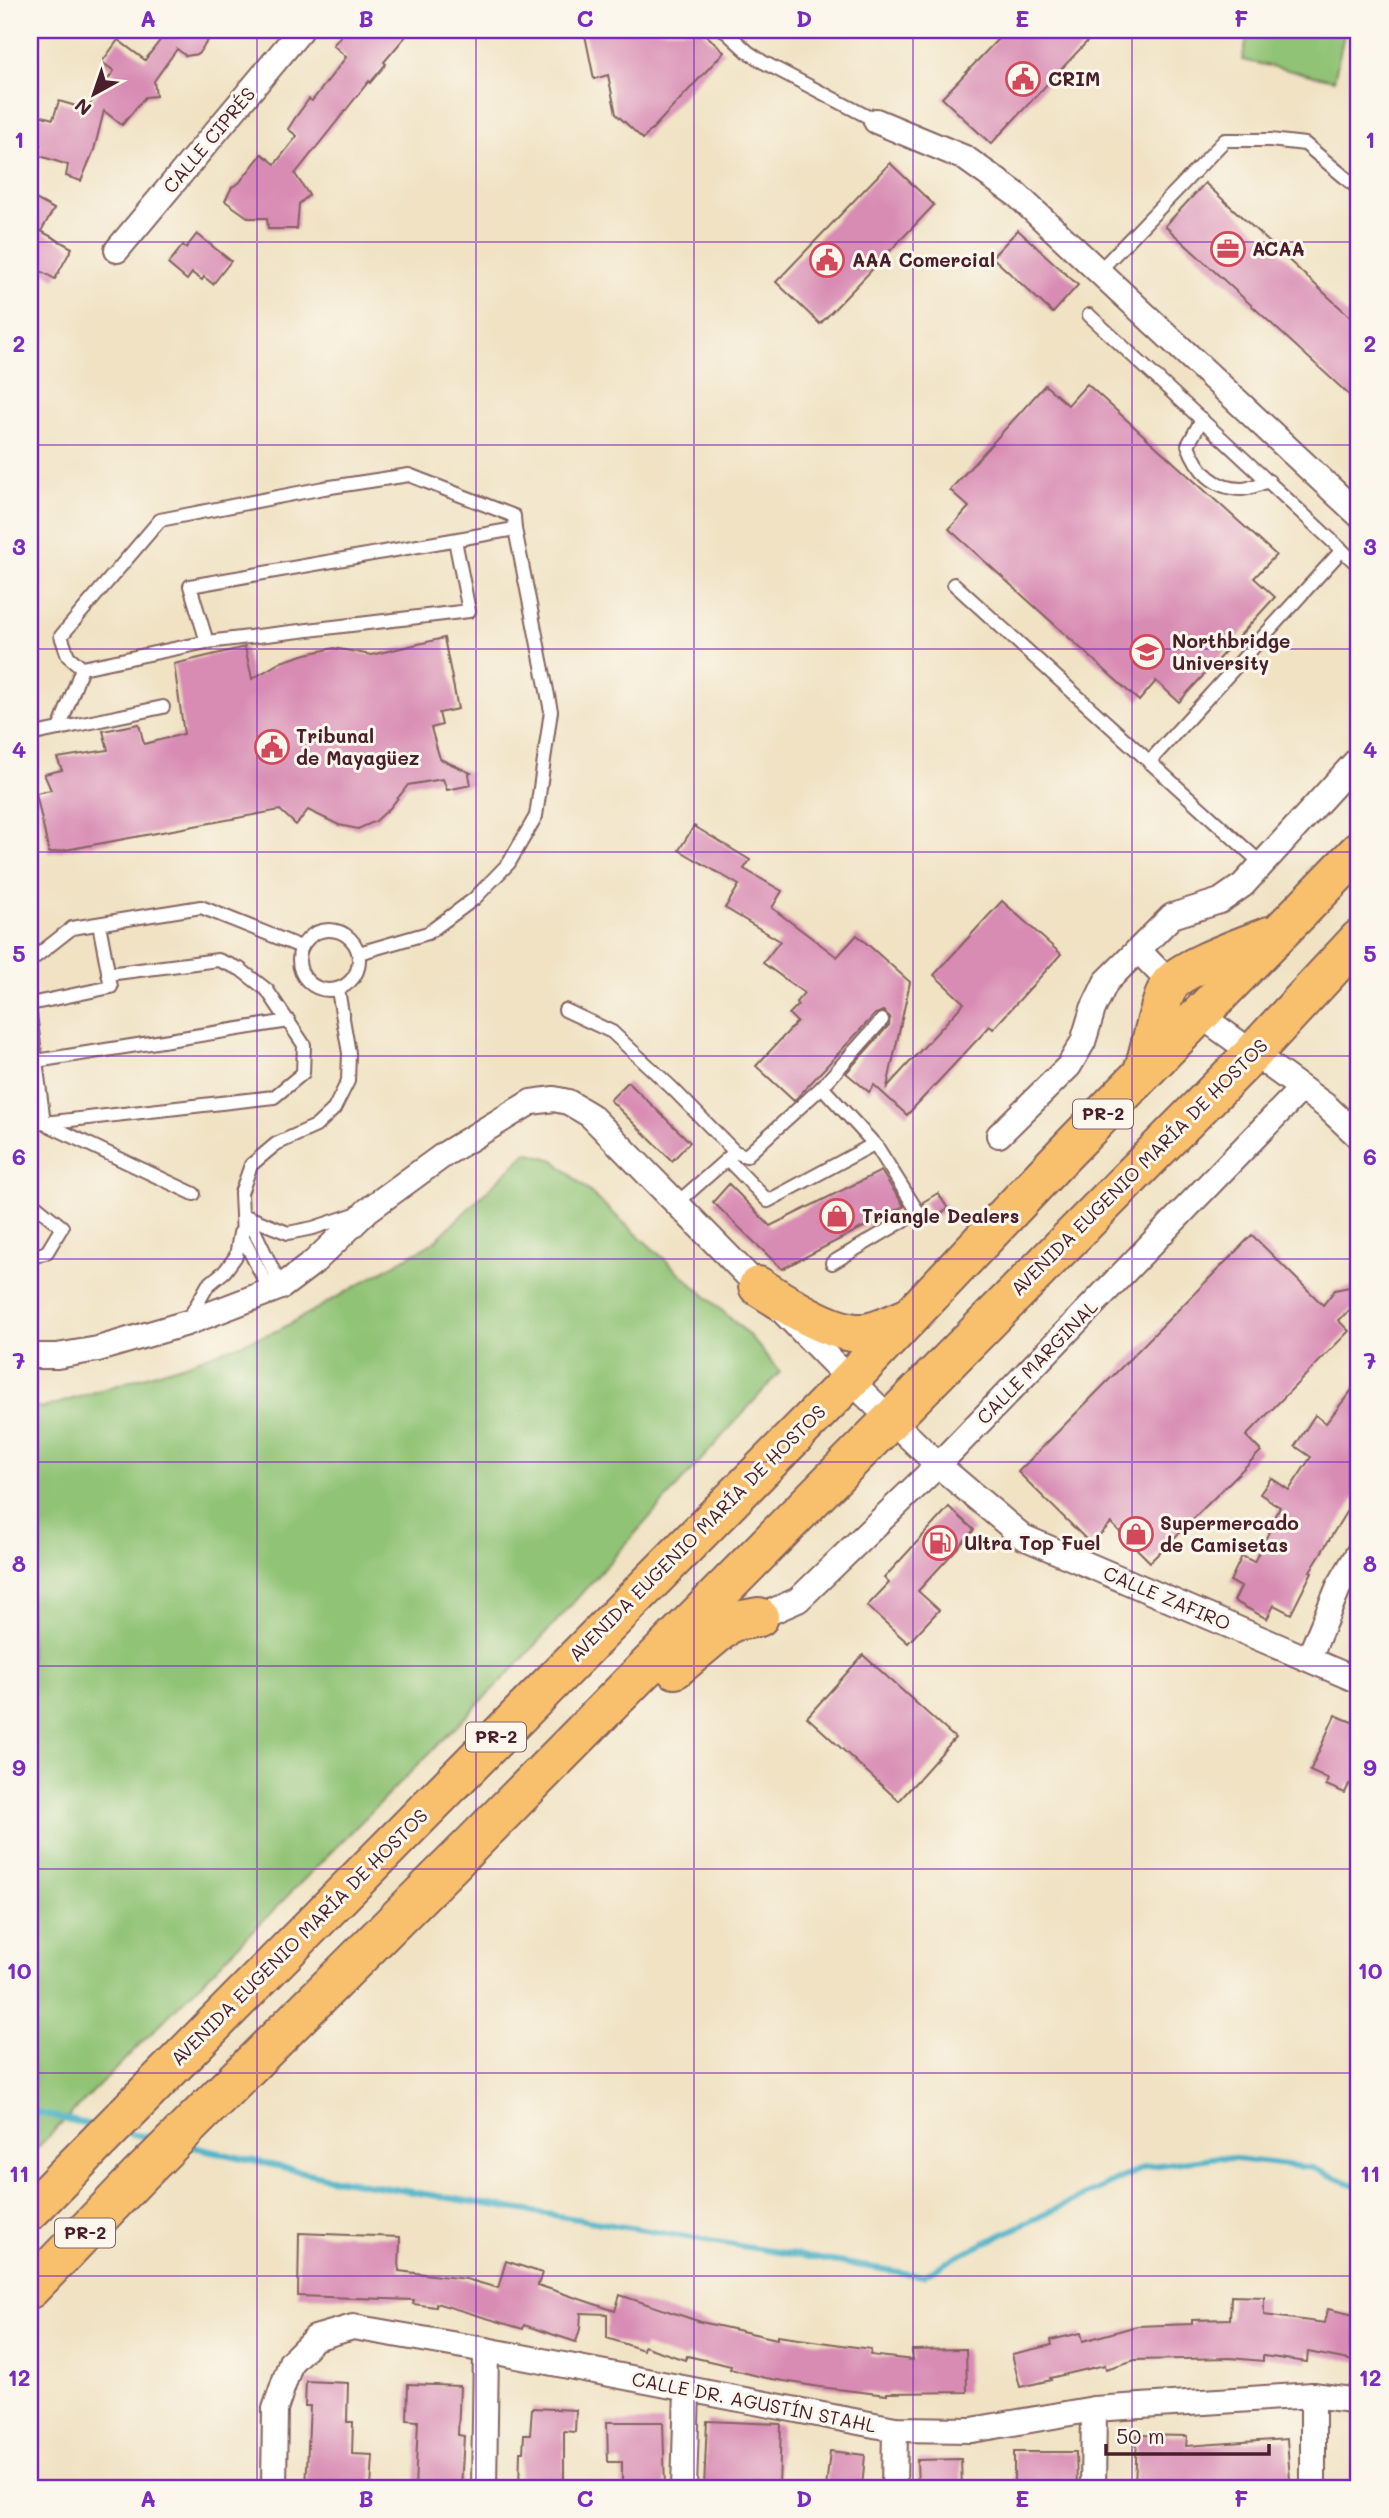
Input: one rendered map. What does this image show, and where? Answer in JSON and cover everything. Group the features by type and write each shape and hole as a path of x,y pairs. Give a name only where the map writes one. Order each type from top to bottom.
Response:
{"highway":[{"name":"AVENIDA EUGENIO MARÍA DE HOSTOS","path":"30,2211 850,1380 1359,851"},
{"path":"1143,1073 1163,997 1170,983 1191,970 1284,930"},
{"name":"AVENIDA EUGENIO MARÍA DE HOSTOS","path":"30,2290 139,2176 472,1844 1253,1053 1359,939"},
{"path":"758,1286 794,1309 832,1327 864,1333 909,1318"},
{"path":"472,1844 731,1622 759,1617"}],"street":[{"name":"CALLE CIPRÉS","path":"117,250 301,30"},
{"path":"876,121 964,158 1017,195 1357,507"},
{"path":"999,1135 1069,1066 1083,1042 1093,1009 1106,982 1172,916 1220,901 1243,885 1359,758"},
{"path":"1138,950 1170,983"},
{"path":"1200,1015 1326,1106 1359,1137"},
{"name":"CALLE MARGINAL","path":"759,1617 799,1600 938,1465 1301,1089"},
{"name":"CALLE ZAFIRO","path":"30,1356 57,1356 98,1349 187,1323 276,1289 314,1262 368,1210 445,1154 531,1102 542,1099 568,1102 590,1115 850,1380 938,1465 1023,1537 1359,1681"},
{"path":"1309,1658 1339,1586 1359,1552"},
{"name":"CALLE DR. AGUSTÍN STAHL","path":"274,2488 275,2409 291,2362 315,2338 353,2327 895,2429 972,2430 1094,2409 1313,2395 1359,2401"},
{"path":"485,2488 486,2350"},
{"path":"684,2488 687,2390"},
{"path":"1312,2488 1313,2395"},
{"path":"1093,2488 1094,2409"},
{"path":"894,2488 895,2429"}],"lane":[{"path":"724,30 763,62 876,121"},
{"path":"1099,271 1224,140 1270,140 1305,144 1359,189"},
{"path":"1089,315 1359,566"},
{"path":"1202,419 1188,445 1195,464 1217,484 1243,489 1269,481"},
{"path":"82,668 68,656 61,636 160,520 324,488 410,475 514,516 551,711 537,816 509,863 474,899 428,933 359,953"},
{"path":"207,642 190,586 515,529"},
{"path":"82,668 207,642 469,611 455,540"},
{"path":"1149,762 1342,550"},
{"path":"954,584 1262,864"},
{"path":"60,729 82,668"},
{"path":"30,735 163,707"},
{"path":"30,961 72,928 201,907 301,947"},
{"path":"30,1004 111,987 99,924"},
{"path":"332,930 349,937 359,953 356,976 338,990 315,988 299,971 301,947 314,934 332,930"},
{"path":"44,1123 274,1097 303,1073 304,1045 267,990 240,969 218,960 108,974"},
{"path":"276,1289 243,1238 241,1193 251,1166 276,1144 316,1126 334,1109 348,1081 349,1053 338,990"},
{"path":"565,1010 612,1032 672,1088 768,1201 874,1144"},
{"path":"30,1014 44,1123"},
{"path":"676,1204 731,1155 746,1156 822,1087 882,1020"},
{"path":"36,1061 289,1021"},
{"path":"822,1087 874,1144 918,1212 832,1263"},
{"path":"44,1123 194,1194"},
{"path":"30,1201 62,1227 47,1252 30,1258"},
{"path":"243,1215 288,1233 313,1228 368,1210"},
{"path":"187,1323 208,1285 225,1272 236,1256 243,1215"}],"green space":[{"path":"1249,30 1345,30 1334,80 1242,60"},
{"path":"527,1152 554,1160 749,1335 780,1372 518,1664 30,2155 30,1406 44,1408 185,1364 279,1330 434,1242"}],"building":[{"path":"168,30 201,30 211,36 198,54 186,56 177,49 154,81 156,96 145,97 122,125 104,111 94,150 81,181 66,176 68,165 37,155 40,145 30,142 39,115 53,119 59,101 86,109 114,71 102,62 118,40 145,60"},
{"path":"346,30 411,30 295,174 309,195 299,204 297,229 268,229 267,218 249,218 225,201 232,187 239,183 262,154 275,164 297,136 288,129 309,99 312,101 346,57 333,45"},
{"path":"584,30 701,30 724,52 643,139 616,114 608,75 594,79"},
{"path":"986,30 1098,30 991,144 942,98 997,40"},
{"path":"890,163 934,205 820,324 776,282"},
{"path":"1205,183 1359,325 1359,404 1165,226"},
{"path":"30,196 54,209 41,231 72,248 55,279 30,265"},
{"path":"1018,230 1078,285 1053,313 992,257"},
{"path":"197,234 231,261 213,284 192,273 187,280 168,264 183,245 186,248"},
{"path":"1087,384 1276,555 1254,578 1275,597 1179,702 1156,681 1139,701 949,529 969,507 950,490 1045,385 1068,405"},
{"name":"Tribunal de Mayagüez","path":"444,638 458,709 439,713 442,725 431,728 440,759 471,773 471,785 447,790 443,779 408,785 376,821 358,829 339,825 308,810 296,825 280,810 49,853 36,793 51,790 44,774 62,770 57,758 108,750 103,731 139,724 144,744 184,734 174,664 245,647 252,679 281,662 334,648 371,655"},
{"path":"694,826 750,860 744,869 782,891 772,908 837,957 857,935 910,982 887,1087 964,1003 934,975 1002,901 1061,954 993,1029 990,1026 907,1115 874,1085 869,1092 846,1073 889,1025 890,1017 883,1011 875,1014 794,1101 756,1066 797,1022 789,1014 804,993 763,963 780,941 725,908 739,885 679,850"},
{"path":"628,1082 690,1142 672,1161 610,1100"},
{"name":"Triangle Dealers","path":"881,1171 904,1206 782,1269 713,1202 729,1184 770,1226"},
{"path":"938,1193 948,1209 933,1218 923,1202"},
{"path":"1252,1235 1323,1305 1335,1290 1359,1285 1353,1308 1338,1320 1349,1331 1246,1436 1261,1451 1150,1562 1111,1523 1091,1544 1018,1472"},
{"path":"1359,1381 1359,1491 1310,1571 1312,1572 1291,1614 1274,1605 1267,1619 1234,1601 1241,1587 1230,1581 1242,1556 1254,1562 1270,1530 1267,1529 1280,1507 1260,1494 1271,1478 1289,1490 1311,1457 1295,1446 1315,1415 1326,1423"},
{"path":"949,1507 974,1530 918,1591 939,1610 908,1643 867,1606 889,1583 884,1578"},
{"path":"863,1655 955,1738 899,1801 807,1717"},
{"path":"1335,1715 1359,1725 1359,1789 1349,1784 1345,1793 1326,1785 1328,1779 1310,1771"},
{"path":"299,2233 400,2237 399,2271 466,2279 498,2288 506,2261 542,2273 538,2285 615,2311 620,2295 701,2322 777,2339 777,2336 871,2349 870,2355 913,2360 912,2350 966,2349 967,2392 887,2395 766,2378 730,2369 731,2366 687,2356 685,2360 644,2346 643,2350 607,2338 607,2314 581,2313 576,2342 524,2325 523,2329 436,2303 436,2307 413,2304 414,2300 298,2296"},
{"path":"1231,2296 1264,2297 1264,2315 1325,2323 1328,2309 1359,2316 1359,2362 1308,2352 1307,2362 1263,2356 1263,2361 1230,2358 1135,2360 1106,2369 1105,2365 1020,2387 1012,2354 1052,2345 1051,2340 1081,2333 1083,2341 1137,2326 1192,2324 1192,2320 1230,2319"},
{"path":"306,2381 348,2383 347,2422 353,2422 352,2454 373,2455 371,2488 306,2488 310,2406 305,2406"},
{"path":"408,2384 460,2386 458,2435 464,2436 461,2488 415,2488 418,2421 407,2420"},
{"path":"532,2408 576,2410 575,2432 564,2431 564,2488 519,2488 520,2452 523,2452 524,2435 530,2435"},
{"path":"707,2421 781,2424 779,2488 704,2488"},
{"path":"607,2422 663,2422 665,2488 622,2488 622,2462 608,2462"},
{"path":"1137,2435 1187,2436 1186,2446 1287,2439 1290,2480 1274,2481 1275,2488 1135,2488"},
{"path":"830,2451 865,2455 862,2488 826,2488"},
{"path":"1014,2452 1076,2452 1077,2488 1014,2488"},
{"path":"961,2459 962,2488 918,2488 917,2460"}],"waterway":[{"path":"30,2111 96,2126"},
{"path":"127,2133 158,2139"},
{"path":"189,2146 334,2179 923,2276 955,2257 1145,2167 1219,2157 1313,2168 1359,2187"}],"place":[{"name":"CRIM","path":"1023,79"},
{"name":"ACAA","path":"1228,249"},
{"name":"AAA Comercial","path":"827,260"},
{"name":"Northbridge University","path":"1147,652"},
{"name":"Tribunal de Mayagüez","path":"272,747"},
{"name":"Triangle Dealers","path":"837,1216"},
{"name":"Supermercado de Camisetas","path":"1136,1534"},
{"name":"Ultra Top Fuel","path":"940,1543"}]}
